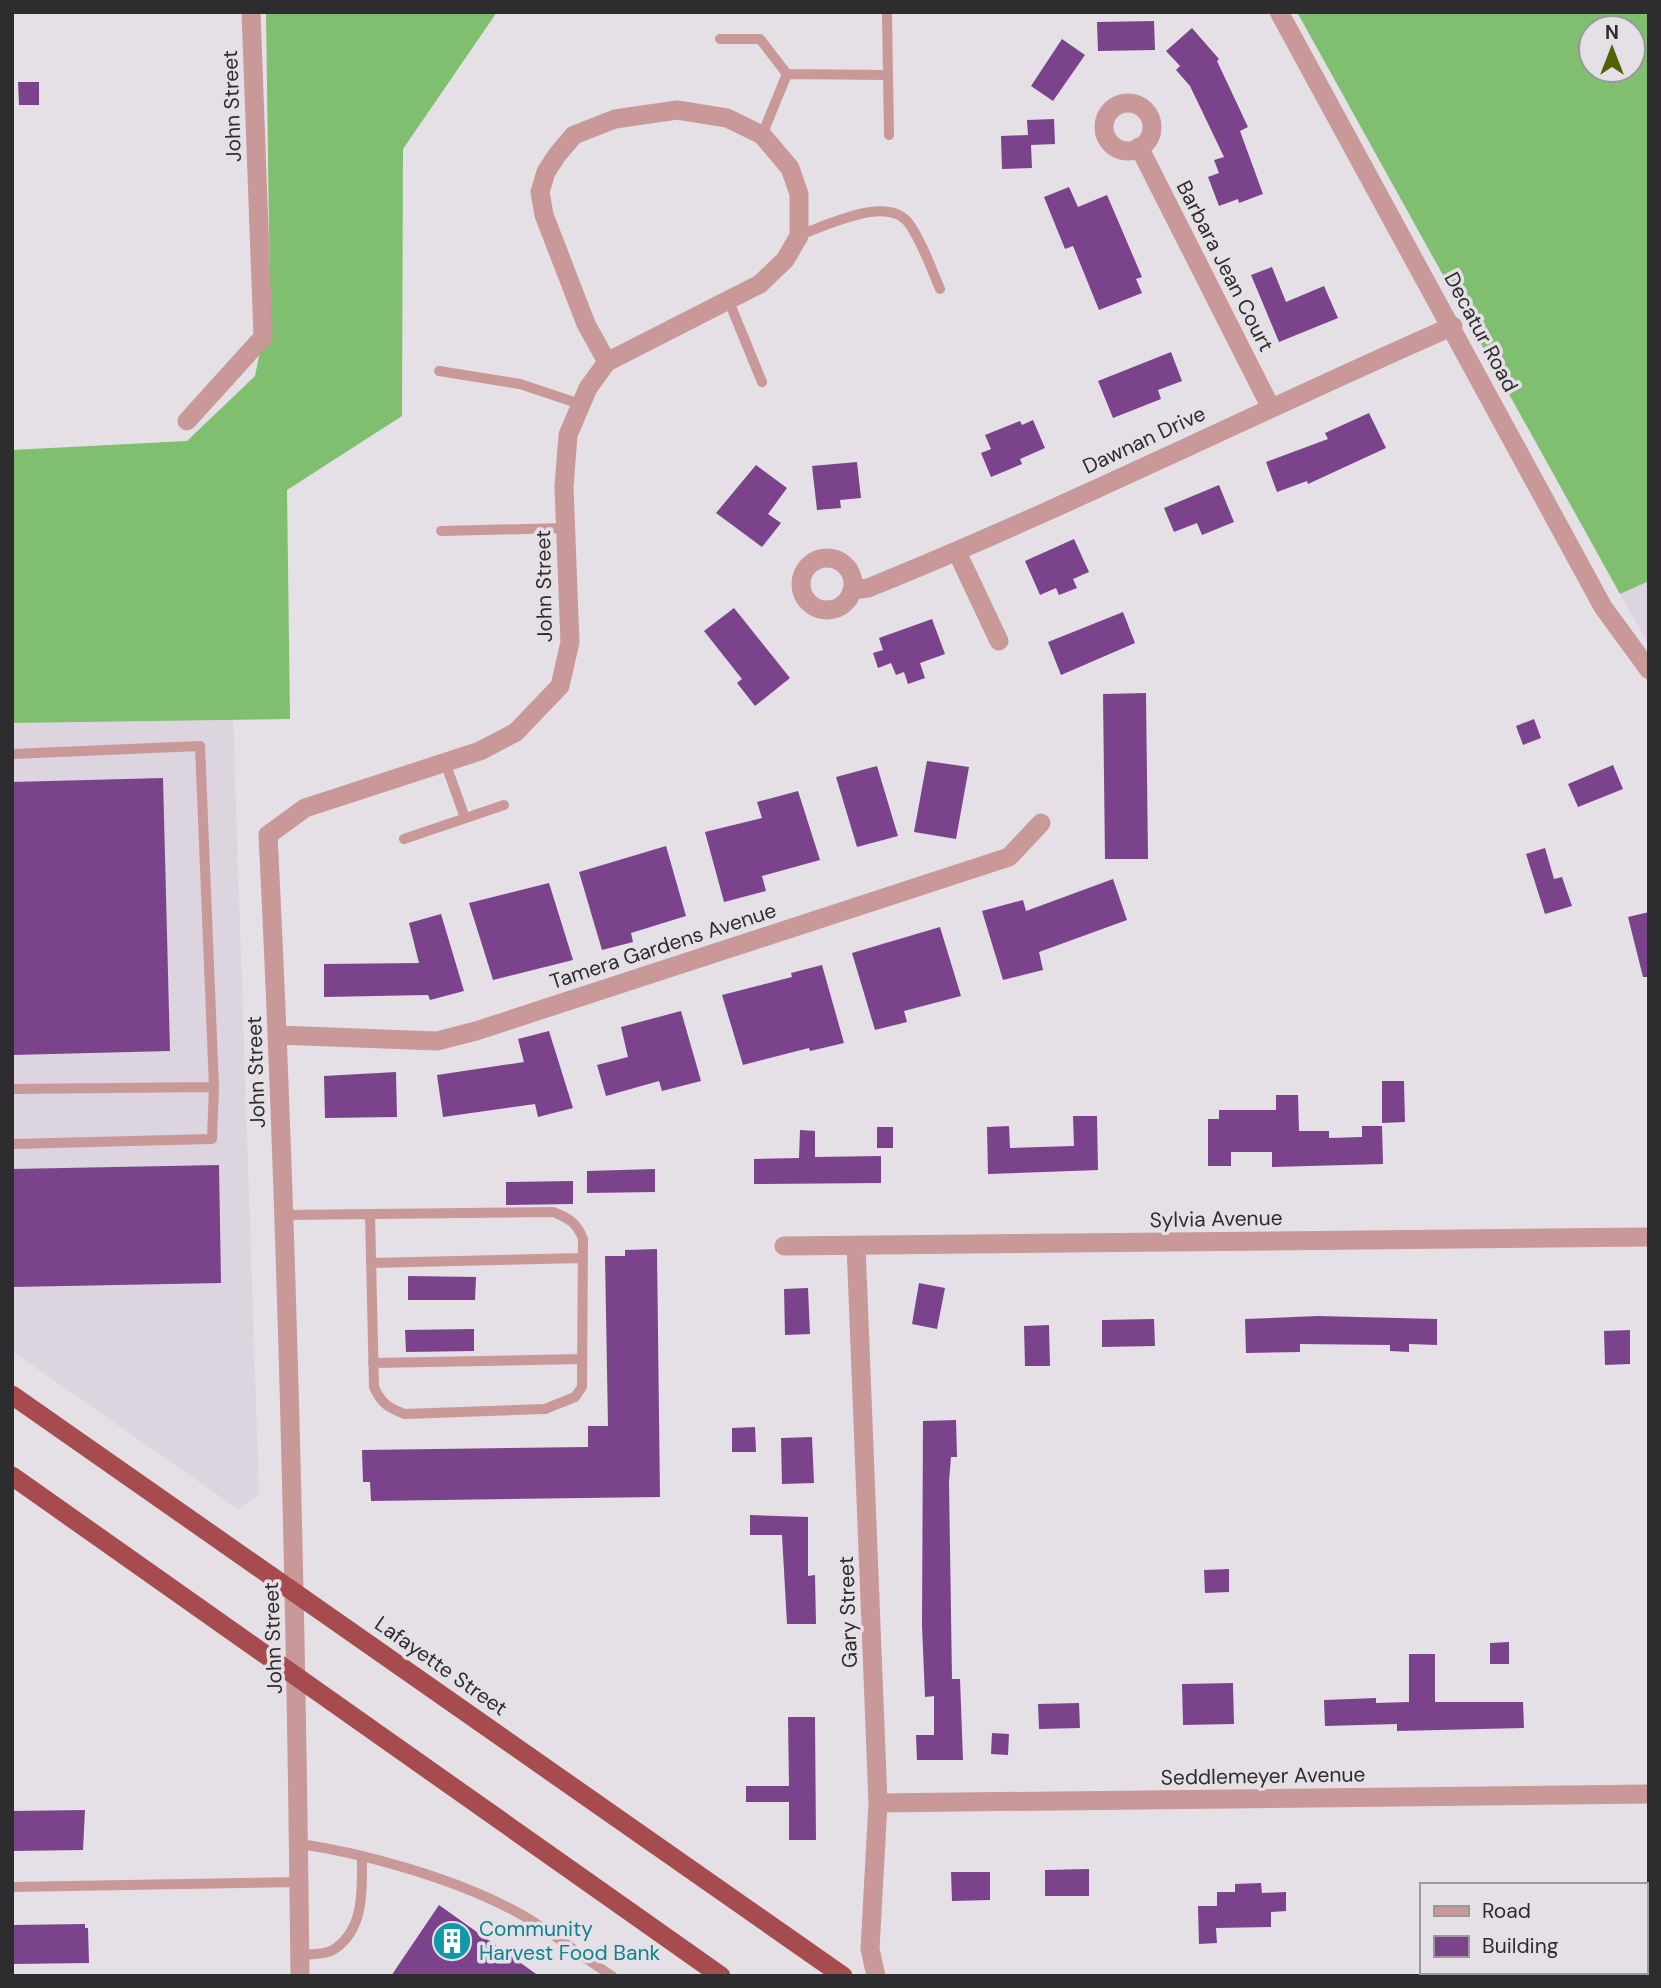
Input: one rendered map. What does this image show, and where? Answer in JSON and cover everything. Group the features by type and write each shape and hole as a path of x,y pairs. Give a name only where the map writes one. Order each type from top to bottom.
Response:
{"highway":[{"name":"Lafayette Street","path":"12,1395 843,1976"},
{"path":"12,1476 298,1681 722,1976"}],"street":[{"name":"John Street","path":"187,421 263,337 251,12"},
{"name":"Decatur Road","path":"1279,12 1453,326 1603,607 1646,659"},
{"path":"607,362 586,324 544,215 540,192 546,172 574,135 615,119 677,110 727,118 762,135 790,168 799,194 799,236"},
{"name":"Barbara Jean Court","path":"1139,147 1270,406"},
{"name":"John Street","path":"300,1976 298,1681 278,1035 268,835 305,808 480,751 516,732 560,686 570,642 566,528 568,435 580,404 607,362 728,298 761,284 785,260 799,236"},
{"name":"Dawnan Drive","path":"853,590 869,588 957,552 1270,406 1453,326"},
{"path":"957,552 999,641"},
{"name":"Tamera Gardens Avenue","path":"278,1035 438,1041 475,1031 1009,857 1041,823"},
{"name":"Sylvia Avenue","path":"784,1246 1649,1237"},
{"name":"Gary Street","path":"856,1245 878,1804 870,1949 876,1976"},
{"name":"Seddlemeyer Avenue","path":"878,1804 1649,1794"}],"lane":[{"path":"887,13 889,135"},
{"path":"720,39 760,39 787,74"},
{"path":"787,74 888,75"},
{"path":"762,135 787,74"},
{"path":"799,236 873,210 892,211 909,222 940,289"},
{"path":"728,298 762,382"},
{"path":"439,371 520,383 580,404"},
{"path":"441,531 566,528"},
{"path":"12,754 200,746 214,1087 212,1139 12,1144"},
{"path":"445,762 466,818"},
{"path":"404,839 504,805"},
{"path":"12,1089 214,1087"},
{"path":"284,1215 370,1214 554,1212 569,1217 579,1227 583,1258 582,1387 575,1397 561,1405 545,1409 405,1414 390,1409 380,1400 373,1387 370,1214"},
{"path":"371,1263 583,1258"},
{"path":"373,1363 582,1359"},
{"path":"300,1844 362,1857 425,1875 510,1908 612,1976"},
{"path":"300,1955 331,1951 348,1937 362,1905 362,1857"},
{"path":"12,1887 300,1882"}],"shaded area":[{"path":"1649,581 1649,645 1620,594"},
{"path":"233,718 259,1494 238,1509 12,1351 12,723"}],"green space":[{"path":"266,12 497,12 403,149 402,416 287,490 290,719 12,723 12,450 187,441 255,376 270,302"},
{"path":"1297,12 1649,12 1649,581 1620,594"}],"building":[{"path":"1154,21 1155,50 1098,51 1097,22"},
{"path":"1192,28 1219,59 1217,61 1248,127 1240,131 1263,194 1239,203 1238,199 1219,206 1208,177 1219,173 1214,160 1224,157 1190,86 1176,70 1180,66 1166,51"},
{"path":"1062,39 1085,55 1053,101 1031,86"},
{"path":"18,82 39,82 39,105 19,105"},
{"path":"1054,119 1055,144 1031,145 1032,168 1002,169 1001,136 1028,135 1027,120"},
{"path":"1069,187 1078,207 1107,195 1142,277 1136,279 1142,293 1099,310 1073,246 1065,249 1044,197"},
{"path":"1272,267 1286,302 1324,286 1338,318 1279,342 1251,275"},
{"path":"1171,352 1182,381 1158,390 1161,399 1113,418 1098,381"},
{"path":"1369,413 1386,448 1308,484 1307,481 1277,492 1266,462 1328,439 1325,433"},
{"path":"1033,420 1045,448 1020,459 1022,464 991,477 981,453 991,449 985,435 1020,421 1022,425"},
{"path":"857,462 861,498 840,500 841,508 817,510 812,466"},
{"path":"756,465 787,488 768,514 781,523 762,547 716,513"},
{"path":"1219,485 1234,522 1202,535 1197,523 1174,532 1164,508"},
{"path":"1074,539 1089,572 1073,579 1077,588 1059,595 1056,588 1040,595 1025,561"},
{"path":"734,608 790,678 755,706 737,683 742,679 704,631"},
{"path":"1123,612 1135,643 1061,675 1048,642"},
{"path":"932,619 945,654 920,663 925,678 908,684 904,672 896,675 891,663 878,668 873,653 883,650 879,638"},
{"path":"1146,693 1148,859 1105,859 1103,694"},
{"path":"1534,719 1541,738 1523,745 1516,726"},
{"path":"927,761 969,767 956,839 914,832"},
{"path":"1613,765 1623,789 1578,807 1568,784"},
{"path":"877,766 898,836 857,847 836,777"},
{"path":"163,778 170,1051 12,1055 12,782"},
{"path":"798,791 820,860 762,876 766,891 724,902 705,832 762,818 757,802"},
{"path":"666,846 686,916 631,933 633,942 602,950 579,872"},
{"path":"1545,848 1554,879 1562,877 1572,906 1545,914 1526,854"},
{"path":"1113,879 1127,920 1039,952 1043,970 1003,980 982,911 1023,900 1026,911"},
{"path":"549,883 573,960 493,980 469,903"},
{"path":"1649,912 1649,977 1643,977 1628,917"},
{"path":"441,914 464,991 430,1000 428,995 324,997 324,964 419,963 409,923"},
{"path":"940,927 961,996 904,1011 907,1022 875,1030 852,953"},
{"path":"822,965 844,1043 810,1051 809,1048 743,1065 722,995 792,977 791,973"},
{"path":"681,1011 701,1081 662,1091 659,1081 606,1096 597,1065 628,1057 621,1027"},
{"path":"549,1031 573,1108 538,1117 535,1104 443,1117 437,1075 524,1062 518,1039"},
{"path":"396,1072 397,1117 325,1118 324,1076"},
{"path":"1382,1081 1404,1081 1405,1122 1382,1123"},
{"path":"1276,1095 1298,1095 1299,1131 1329,1131 1329,1138 1362,1137 1362,1126 1382,1126 1383,1164 1272,1167 1272,1152 1231,1152 1231,1166 1208,1166 1208,1119 1219,1119 1219,1110 1276,1110"},
{"path":"1073,1116 1097,1116 1098,1170 988,1174 987,1127 1009,1126 1010,1148 1074,1146"},
{"path":"877,1127 893,1127 893,1148 877,1148"},
{"path":"800,1130 815,1131 815,1157 881,1156 881,1183 754,1184 754,1159 799,1158"},
{"path":"219,1165 221,1283 12,1287 12,1169"},
{"path":"655,1169 655,1192 587,1193 587,1171"},
{"path":"573,1181 573,1204 506,1205 506,1182"},
{"path":"657,1249 660,1497 371,1501 370,1482 363,1482 362,1450 588,1447 588,1426 608,1426 605,1256 625,1256 625,1250"},
{"path":"408,1276 476,1277 475,1300 408,1300"},
{"path":"919,1283 945,1288 937,1329 912,1324"},
{"path":"808,1288 810,1334 785,1335 784,1289"},
{"path":"1318,1316 1437,1319 1437,1345 1409,1344 1409,1352 1390,1351 1390,1345 1300,1344 1300,1352 1246,1353 1245,1319"},
{"path":"1154,1319 1155,1346 1102,1347 1102,1320"},
{"path":"1049,1325 1050,1366 1025,1366 1024,1326"},
{"path":"474,1329 474,1351 406,1352 405,1330"},
{"path":"1630,1330 1630,1364 1605,1365 1604,1331"},
{"path":"956,1420 957,1457 951,1457 949,1482 952,1679 960,1679 963,1760 917,1760 916,1735 934,1735 934,1696 925,1697 922,1626 923,1421"},
{"path":"755,1427 756,1452 732,1452 732,1428"},
{"path":"812,1437 814,1483 782,1484 781,1438"},
{"path":"750,1515 808,1517 808,1576 815,1575 816,1624 787,1624 782,1535 750,1535"},
{"path":"1229,1569 1229,1592 1205,1593 1204,1570"},
{"path":"1509,1642 1509,1664 1490,1664 1490,1643"},
{"path":"1409,1654 1435,1654 1435,1702 1523,1702 1524,1728 1397,1731 1397,1724 1325,1726 1324,1700 1376,1698 1376,1703 1409,1702"},
{"path":"1233,1683 1234,1724 1183,1725 1182,1684"},
{"path":"1079,1703 1080,1728 1039,1729 1038,1704"},
{"path":"788,1717 815,1717 816,1840 789,1840 789,1802 746,1802 746,1786 789,1786"},
{"path":"992,1733 1009,1734 1008,1755 991,1754"},
{"path":"85,1810 83,1850 12,1851 12,1811"},
{"path":"1089,1869 1089,1896 1045,1896 1045,1870"},
{"path":"951,1872 990,1872 990,1900 952,1901"},
{"path":"1261,1883 1262,1893 1286,1892 1286,1911 1271,1912 1271,1927 1216,1928 1217,1943 1199,1944 1198,1906 1217,1906 1217,1892 1235,1892 1235,1884"},
{"name":"Community Harvest Food Bank","path":"439,1905 539,1976 391,1976"},
{"path":"85,1924 85,1928 88,1928 89,1963 12,1964 12,1925"}],"place":[{"name":"Community Harvest Food Bank","path":"452,1941"}]}
